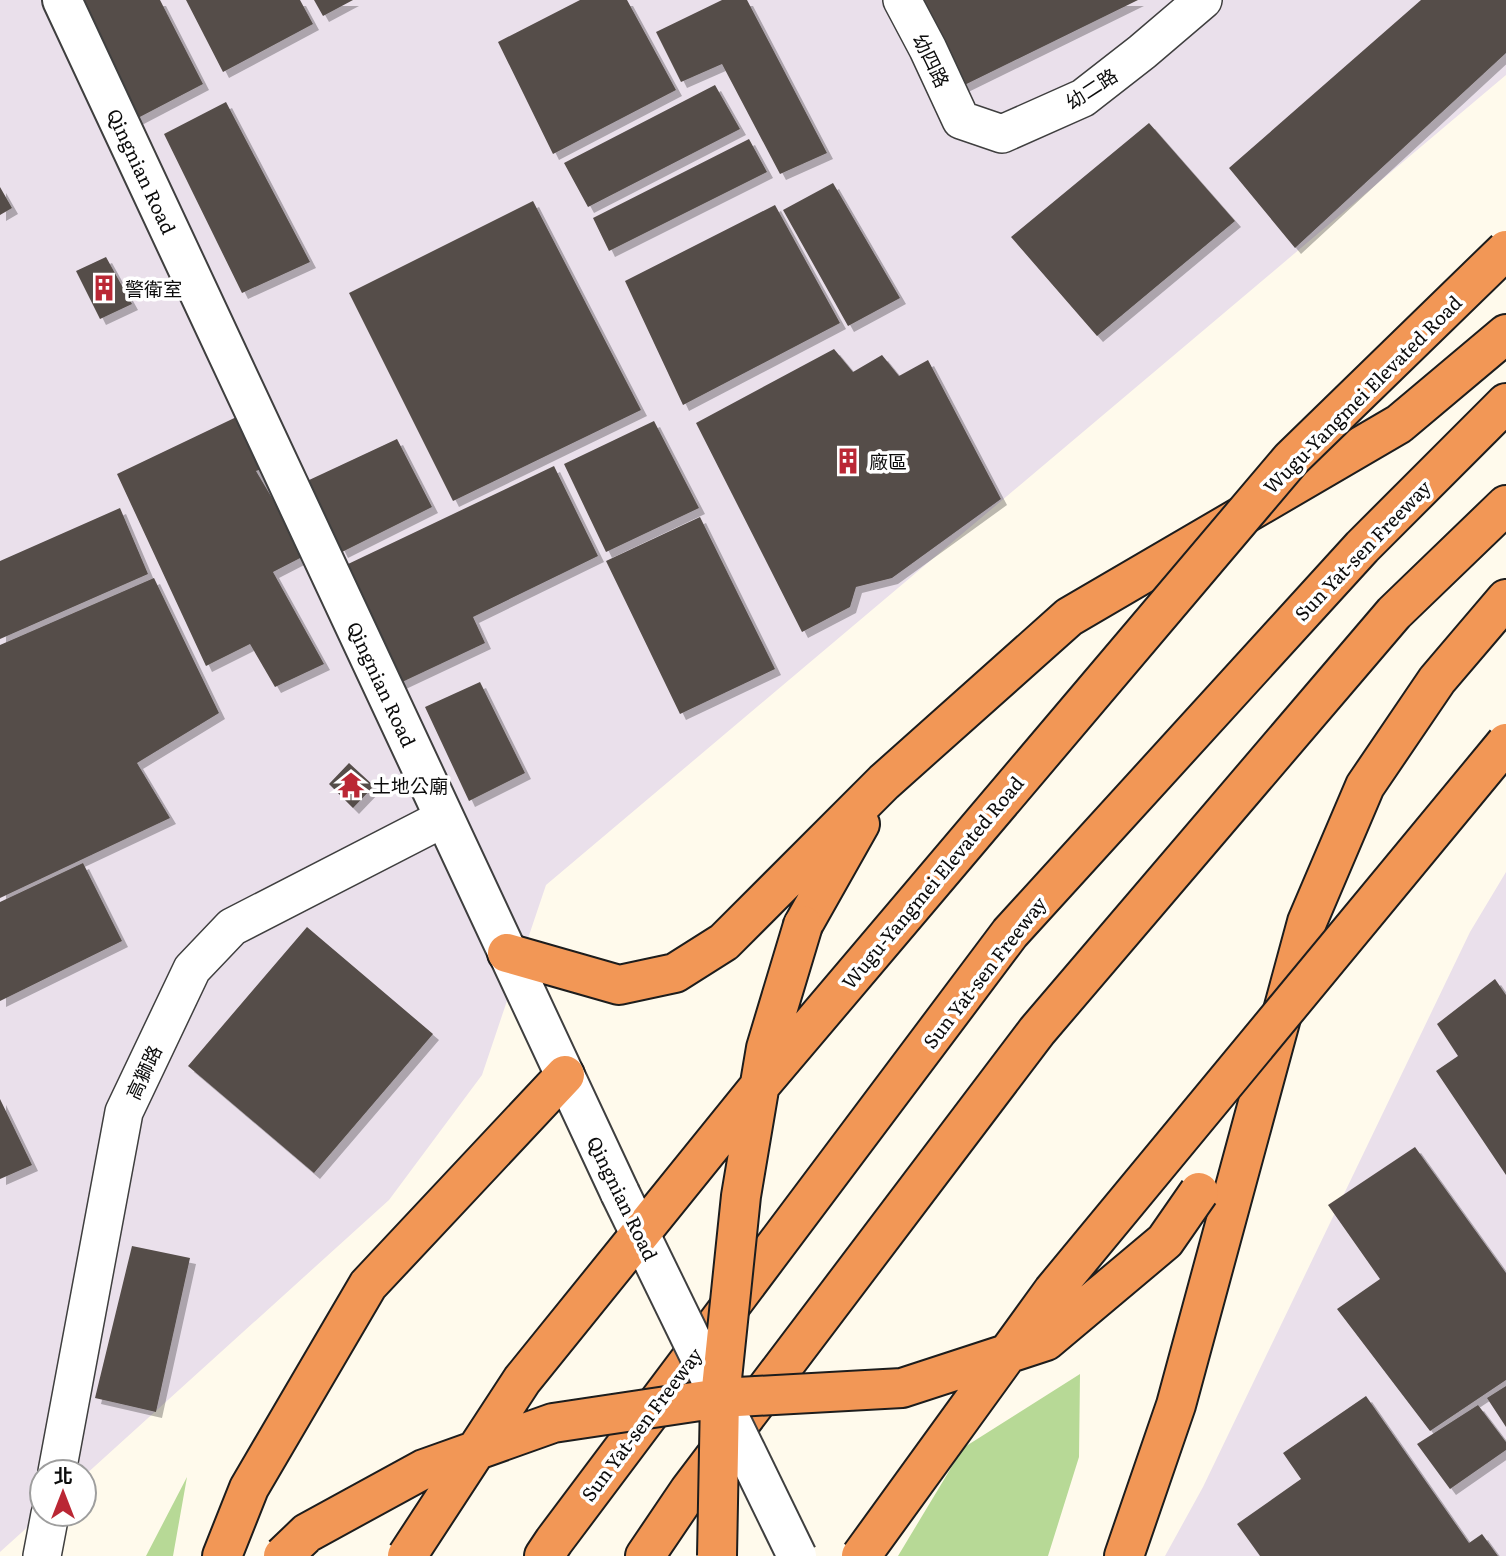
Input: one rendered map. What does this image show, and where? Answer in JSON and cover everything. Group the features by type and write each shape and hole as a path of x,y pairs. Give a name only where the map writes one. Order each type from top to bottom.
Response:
{"highway":[{"name":"Wugu-Yangmei Elevated Road","path":"407,1556 522,1380 758,1087 1291,459 1506,250"},
{"path":"507,953 619,985 675,973 724,942 884,782 1069,617 1399,424 1506,334"},
{"name":"Sun Yat-sen Freeway","path":"544,1556 1010,933 1362,547 1506,403"},
{"path":"645,1556 705,1469 1037,1031 1394,613 1506,505"},
{"path":"1124,1556 1176,1405 1307,922 1365,786 1437,680 1506,599"},
{"path":"861,1556 1053,1291 1506,743"},
{"path":"717,1556 720,1398 741,1196 766,1048 803,925 884,782"},
{"path":"222,1556 249,1488 368,1285 565,1075"},
{"path":"283,1556 307,1533 424,1469 553,1423 720,1398 902,1388 1046,1341 1165,1241 1257,1106"}],"street":[{"name":"Qingnian Road","path":"62,0 620,1193 797,1556"},
{"name":"幼四路","path":"902,0 961,120"},
{"name":"幼二路","path":"961,120 1002,134 1083,98 1143,52 1203,0"},
{"name":"高獅路","path":"60,1458 124,1112 192,969 232,927 444,818"},
{"path":"42,1556 47,1528"}],"shaded area":[{"path":"0,0 1506,0 1506,75 546,885 482,1075 389,1200 98,1463 98,1458 28,1458 28,1527 0,1552"},
{"path":"1506,872 1506,1556 1165,1556 1203,1487 1470,932"}],"green space":[{"path":"1080,1374 1079,1457 1048,1556 898,1556 963,1448"},
{"path":"187,1477 173,1556 146,1556"}],"building":[{"path":"72,0 160,0 203,84 134,120"},
{"path":"186,0 300,0 313,24 223,72"},
{"path":"314,0 353,0 323,16"},
{"path":"580,0 627,0 676,90 553,154 498,42"},
{"path":"722,0 747,0 827,153 780,174 722,64 681,82 656,32"},
{"path":"891,0 1138,0 942,96"},
{"path":"1421,0 1506,0 1506,53 1295,248 1229,168"},
{"path":"715,85 740,129 588,207 564,163"},
{"path":"226,102 310,262 242,293 164,134"},
{"path":"1149,123 1235,221 1097,336 1011,237"},
{"path":"749,139 767,172 609,251 593,218"},
{"path":"833,183 900,298 848,326 783,210"},
{"path":"0,187 12,208 0,215"},
{"path":"533,201 641,410 453,501 349,293"},
{"path":"775,205 840,323 683,405 625,281"},
{"name":"警衛室","path":"106,257 132,304 100,319 76,271"},
{"name":"廠區","path":"834,349 853,372 882,355 899,376 928,360 1001,499 892,578 856,587 850,607 802,632 696,423"},
{"path":"249,411 275,464 256,471 306,555 273,572 324,664 275,687 250,644 206,666 117,474"},
{"path":"654,421 699,508 606,552 564,464"},
{"path":"397,439 432,507 342,552 307,481"},
{"path":"554,466 598,556 473,617 485,643 400,683 346,565"},
{"path":"120,508 148,574 0,639 0,561"},
{"path":"700,517 775,669 680,714 606,561"},
{"path":"154,578 219,713 137,763 170,818 0,898 0,645"},
{"path":"480,682 525,773 469,801 425,707"},
{"name":"土地公廟","path":"349,763 374,786 353,808 329,784"},
{"path":"83,863 122,941 0,1001 0,902"},
{"path":"307,927 433,1034 314,1173 188,1066"},
{"path":"1495,979 1506,995 1506,1175 1436,1071 1458,1056 1437,1024"},
{"path":"0,1099 32,1165 0,1179"},
{"path":"1415,1147 1506,1273 1506,1380 1430,1431 1337,1309 1380,1279 1328,1205"},
{"path":"132,1246 190,1258 156,1412 95,1398"},
{"path":"1506,1386 1506,1427 1487,1398"},
{"path":"1366,1396 1469,1543 1482,1534 1498,1556 1260,1556 1237,1524 1301,1479 1283,1453"},
{"path":"1478,1405 1506,1442 1506,1450 1450,1489 1417,1444"}],"place":[{"name":"警衛室","path":"104,288"},
{"name":"廠區","path":"848,461"},
{"name":"土地公廟","path":"351,785"}]}
